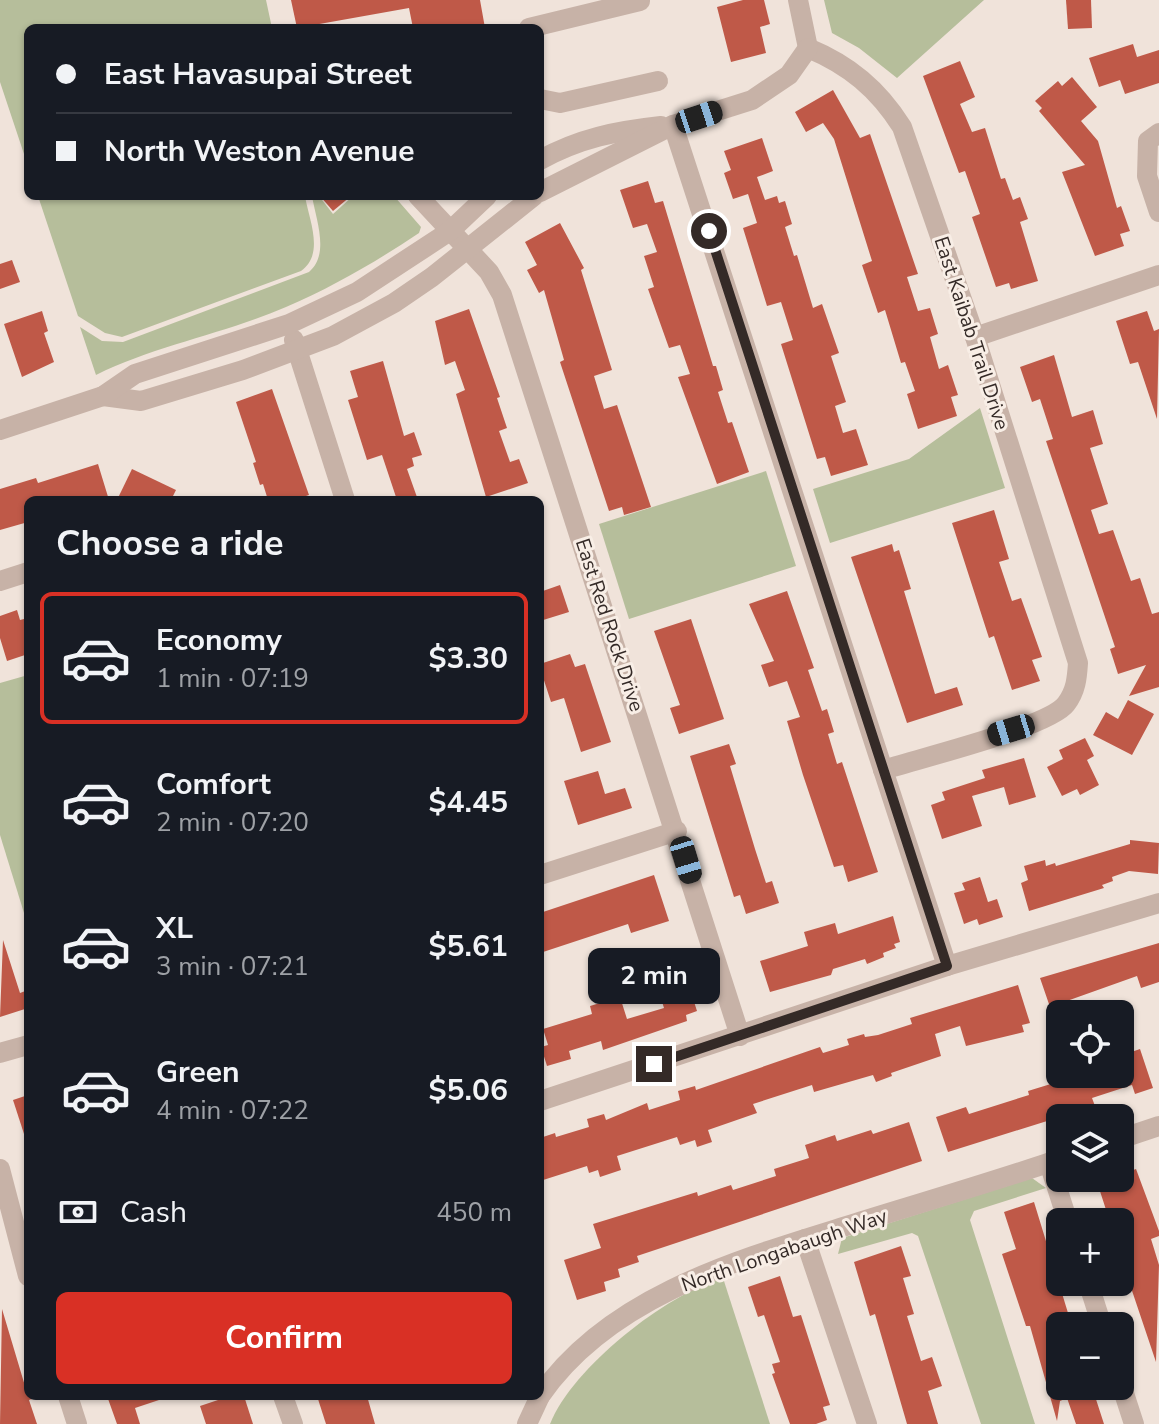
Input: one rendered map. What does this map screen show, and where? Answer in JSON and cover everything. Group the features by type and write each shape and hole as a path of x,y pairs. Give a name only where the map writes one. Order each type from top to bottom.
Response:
{"street":[{"path":"544,190 673,125 752,100 789,75 808,48 798,0"},
{"path":"544,24 640,1"},
{"name":"East Kaibab Trail Drive","path":"808,48 857,74 885,100 902,127 975,337 1078,663 1077,686 1064,707 1036,722 883,770"},
{"path":"544,100 560,103 658,81"},
{"path":"544,158 581,139 609,132 673,125"},
{"path":"673,125 947,966"},
{"path":"1154,137 1147,176 1159,212"},
{"name":"East Red Rock Drive","path":"422,200 489,272 515,329 740,1036"},
{"path":"0,430 103,396 135,374 289,324 357,292 450,231 483,200"},
{"path":"103,396 141,401 297,351 394,303 529,200"},
{"path":"975,337 1159,275"},
{"path":"289,324 344,496"},
{"path":"0,581 24,573"},
{"path":"544,874 677,831"},
{"path":"544,1100 947,966 1158,903"},
{"path":"0,1053 24,1046"},
{"path":"1134,1134 1159,1126"},
{"name":"North Longabaugh Way","path":"544,1390 569,1360 625,1317 664,1294 805,1239 1046,1164"},
{"path":"0,1169 24,1257"},
{"path":"805,1239 867,1424"},
{"path":"69,1400 77,1424"},
{"path":"284,1400 293,1424"},
{"name":"North Longabaugh Way","path":"527,1424 538,1400"},
{"path":"1126,1400 1134,1424"}],"green space":[{"path":"0,0 266,0 271,24 24,24 24,154 0,82"},
{"path":"824,0 984,0 897,78 859,48 832,33"},
{"path":"39,200 306,200 314,246 308,264 301,271 122,337 105,333 78,316"},
{"path":"313,200 322,200 333,214 349,200 397,200 421,227 419,233 387,254 303,299 96,375 80,327 102,341 123,342 309,272 319,256"},
{"path":"980,408 1005,488 830,543 813,489 909,459"},
{"path":"766,471 796,566 629,619 599,524"},
{"path":"24,676 24,913 0,835 0,683"},
{"path":"1032,1178 1046,1188 974,1211 970,1220 1035,1424 981,1424 918,1236 912,1233 838,1254 842,1238"},
{"path":"723,1278 770,1424 550,1424 561,1402 578,1380 623,1336 675,1300"}],"building":[{"path":"291,0 480,0 484,24 412,24 409,8 319,24 296,24"},
{"path":"743,0 764,0 770,24 760,27 766,53 731,62 717,7"},
{"path":"1066,0 1091,0 1092,28 1068,29"},
{"path":"1133,44 1137,57 1159,50 1159,83 1125,94 1120,80 1099,87 1089,58"},
{"path":"960,61 975,97 960,104 972,132 985,128 1001,179 1005,178 1013,200 1020,197 1028,219 1020,222 1038,281 1011,289 1009,283 996,287 972,217 980,214 965,171 959,173 923,76"},
{"path":"1072,77 1097,107 1081,121 1098,141 1117,208 1121,206 1130,231 1120,234 1124,246 1095,256 1062,172 1085,165 1039,111 1042,108 1035,101 1058,81 1062,86"},
{"path":"833,90 860,138 870,134 918,274 907,277 918,311 930,308 938,334 930,337 939,369 948,365 958,395 951,397 957,416 918,429 907,394 915,391 905,362 901,363 885,310 878,313 862,265 872,261 834,139 823,123 806,132 795,112"},
{"path":"762,138 773,171 757,177 765,200 777,196 779,203 785,201 792,224 785,227 794,256 797,255 813,308 822,304 839,353 831,356 846,402 835,406 843,433 856,429 868,465 831,476 825,457 817,459 781,344 793,340 781,302 767,306 743,228 757,223 748,194 733,199 724,173 731,170 724,151"},
{"path":"648,181 655,203 663,201 723,390 718,392 749,472 717,484 678,377 690,374 680,345 669,348 648,289 654,287 644,256 657,252 647,224 633,228 620,190"},
{"path":"323,200 346,200 333,211"},
{"path":"560,223 584,268 581,270 612,370 594,376 604,409 617,405 651,507 624,515 622,507 609,511 560,362 564,360 544,290 539,293 527,270 537,265 525,242"},
{"path":"12,260 20,282 0,289 0,264"},
{"path":"469,309 500,397 497,398 507,428 499,431 510,462 519,459 528,483 486,496 456,394 465,390 455,361 445,365 435,321"},
{"path":"42,311 48,331 44,333 54,362 22,377 4,324"},
{"path":"1147,311 1154,331 1159,329 1157,419 1138,362 1130,364 1116,321"},
{"path":"1054,355 1072,417 1093,410 1103,444 1090,448 1108,504 1091,510 1099,534 1113,530 1131,581 1140,578 1152,614 1159,612 1159,687 1129,696 1146,665 1118,674 1110,649 1115,647 1046,441 1053,439 1040,399 1032,402 1020,367"},
{"path":"383,361 404,436 414,432 422,455 412,458 414,466 407,469 417,496 396,496 382,455 367,460 348,400 358,397 350,371"},
{"path":"272,389 309,495 267,496 263,484 260,485 253,463 256,462 236,402"},
{"path":"98,464 108,496 24,496 24,523 0,530 0,489 36,478 38,483"},
{"path":"132,469 176,490 173,496 119,496"},
{"path":"994,510 1009,559 999,562 1012,601 1021,598 1042,657 1032,660 1040,681 1012,690 994,636 989,638 952,523"},
{"path":"892,544 894,552 899,550 911,589 904,591 935,694 957,687 963,705 907,723 851,557"},
{"path":"560,585 569,612 544,620 544,591"},
{"path":"787,591 814,668 808,670 822,711 827,709 834,732 828,734 837,764 842,762 878,872 848,882 843,865 834,867 803,775 787,721 800,717 787,681 769,687 761,665 774,661 749,604"},
{"path":"17,610 20,620 24,619 24,655 7,661 0,638 0,616"},
{"path":"691,619 724,719 679,734 670,708 680,705 654,631"},
{"path":"570,654 575,667 585,664 611,742 581,752 564,698 551,702 544,680 544,663"},
{"path":"1128,700 1154,714 1132,755 1093,735 1106,712 1118,719"},
{"path":"1085,738 1094,756 1087,760 1099,785 1080,795 1077,789 1062,796 1047,767 1063,759 1059,750"},
{"path":"729,744 736,764 730,766 755,849 766,883 772,881 779,903 746,914 740,895 734,897 690,756"},
{"path":"1024,758 1036,797 1009,805 1004,787 972,796 982,826 942,839 931,805 945,800 942,792 985,778 982,770"},
{"path":"598,771 605,794 625,788 632,808 578,825 564,781"},
{"path":"1130,840 1159,843 1158,874 1129,871 1112,877 1113,881 1102,885 1104,888 1029,911 1021,883 1028,880 1024,866 1045,860 1046,866 1055,863 1056,866 1130,844"},
{"path":"654,875 669,921 631,933 628,924 544,952 544,912"},
{"path":"980,877 988,902 997,899 1003,917 979,925 977,919 964,924 954,893 965,890 962,883"},
{"path":"893,916 900,942 894,944 896,948 883,953 884,957 867,964 865,959 833,969 831,975 770,992 760,961 808,946 804,932 835,923 838,934"},
{"path":"3,940 20,993 24,992 24,1009 0,1017"},
{"path":"1159,943 1159,982 1141,988 1137,976 1070,1000 1048,1000 1040,978"},
{"path":"686,977 697,1011 686,1015 687,1021 603,1050 601,1041 569,1051 571,1059 547,1066 544,1046 548,1045 544,1029 592,1014 590,1006 620,997 627,1019 664,1008 659,992 668,990 666,983"},
{"path":"1018,985 1030,1023 1022,1025 1024,1032 966,1046 960,1026 935,1034 941,1056 891,1073 892,1076 876,1082 873,1075 814,1092 812,1085 753,1104 757,1113 708,1130 712,1142 697,1147 695,1140 680,1145 677,1137 617,1156 621,1170 600,1177 598,1170 589,1173 587,1166 544,1180 544,1137 555,1133 556,1137 589,1127 587,1119 604,1114 606,1120 647,1103 649,1110 680,1100 678,1091 695,1086 696,1090 820,1047 823,1053 849,1045 847,1039 864,1034 865,1037 878,1035 912,1024 910,1018"},
{"path":"1140,1049 1153,1088 1135,1094 1133,1088 1134,1051"},
{"path":"1046,1085 1046,1088 1123,1088 1092,1098 1094,1104 1046,1104 1046,1121 948,1152 936,1117 966,1107 969,1114 1029,1095 1028,1091"},
{"path":"24,1096 24,1134 13,1100"},
{"path":"909,1122 922,1161 637,1256 639,1262 618,1269 620,1277 604,1282 606,1291 577,1300 564,1260 601,1248 593,1224 697,1192 698,1196 731,1185 733,1190 776,1176 774,1169 809,1158 805,1145 835,1135 837,1141 871,1130 873,1134"},
{"path":"1134,1170 1159,1231 1159,1236 1151,1239 1159,1265 1156,1362 1134,1296 1134,1208 1105,1208 1100,1192 1134,1192"},
{"path":"1034,1202 1046,1241 1046,1296 1063,1296 1068,1312 1046,1312 1046,1382 1030,1326 1026,1326 1002,1254 1016,1249 1004,1212"},
{"path":"901,1246 911,1276 903,1278 914,1314 907,1316 921,1361 932,1357 942,1386 928,1391 938,1424 907,1424 875,1314 870,1316 854,1262"},
{"path":"780,1276 793,1317 801,1315 830,1405 823,1407 827,1420 816,1424 790,1424 772,1374 775,1373 772,1364 780,1362 764,1315 758,1317 748,1287"},
{"path":"2,1309 24,1383 24,1400 29,1400 37,1424 0,1424"},
{"path":"108,1400 159,1400 135,1408 140,1424 117,1424"},
{"path":"218,1400 245,1400 253,1424 206,1424 200,1406"},
{"path":"318,1400 368,1400 375,1424 326,1424"},
{"path":"1051,1400 1062,1400 1057,1421"},
{"path":"1068,1400 1096,1400 1104,1424 1076,1424"}],"route":[{"path":"654,1064 947,966 709,231"}]}
